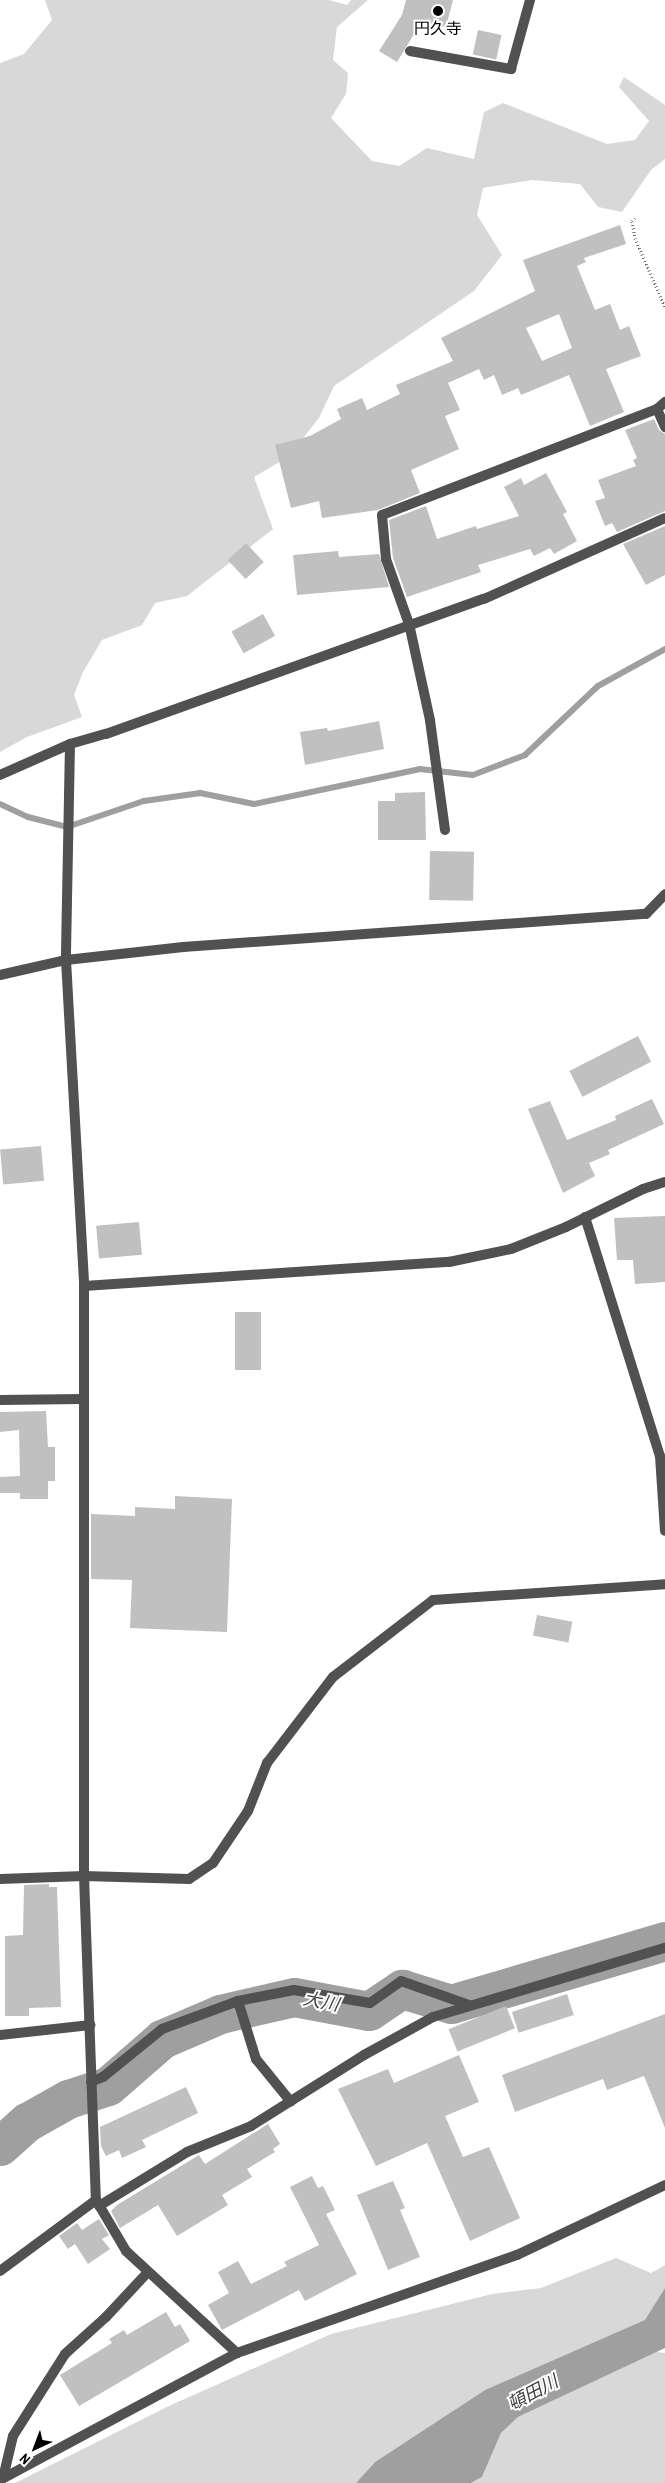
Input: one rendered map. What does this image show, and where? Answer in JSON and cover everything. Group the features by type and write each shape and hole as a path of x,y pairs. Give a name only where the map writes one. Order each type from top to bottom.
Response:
{"street":[{"path":"410,51 511,69 530,0"},
{"path":"445,830 430,720 409,624 386,559 382,515 661,405 665,427"},
{"path":"0,776 70,744 106,734 409,624 484,599 665,518"},
{"path":"70,744 66,960 84,1286 84,1876 97,2203 126,2251 147,2273 237,2353"},
{"path":"0,976 66,960 183,947 646,914 665,894"},
{"path":"84,1286 450,1262 511,1249 643,1189 665,1182"},
{"path":"585,1217 660,1456 665,1531"},
{"path":"0,1400 83,1399"},
{"path":"0,1879 84,1876 190,1879 213,1863 248,1811 268,1763 333,1677 433,1600 665,1584"},
{"path":"0,2272 97,2203 187,2152 252,2126 381,2046 434,2017 665,1948"},
{"path":"92,2082 103,2077 162,2029 238,2001 294,1990 370,2003 401,1981 470,2005"},
{"path":"238,2001 256,2058 291,2102"},
{"path":"0,2036 90,2025"},
{"path":"2,2479 237,2353 517,2255 665,2185"},
{"path":"2,2479 13,2436 65,2354 106,2317 147,2273"}],"path":[{"path":"635,218 632,221 635,238 665,307"}],"shaded area":[{"path":"45,0 329,0 347,5 351,0 368,0 337,27 333,60 348,73 346,94 331,118 372,161 399,166 427,148 474,159 484,112 503,103 607,144 635,140 649,121 619,87 624,77 665,105 665,159 651,170 622,212 598,207 580,184 532,180 483,188 477,215 502,255 474,291 334,386 319,418 288,457 254,477 273,529 187,596 155,603 142,625 102,640 83,672 74,695 82,717 27,737 0,752 0,63 24,54 52,20"},
{"path":"616,2258 651,2273 665,2265 665,2288 646,2320 485,2390 375,2462 356,2483 15,2483 171,2405 331,2334 492,2294 541,2288"},
{"path":"656,2352 665,2353 665,2483 471,2483 482,2477 501,2433 518,2417"}],"water":[{"name":"頓田川","path":"665,2288 665,2348 518,2417 501,2433 482,2477 471,2483 356,2483 375,2462 485,2390 645,2320"}],"building":[{"path":"406,0 453,0 446,27 422,21 397,62 379,51 402,15"},
{"path":"478,30 501,35 496,59 473,54"},
{"path":"620,225 626,244 584,258 586,262 577,266 595,310 610,304 620,330 629,326 641,356 606,369 624,412 590,426 569,375 521,395 518,388 502,395 494,375 484,380 479,369 448,383 460,410 445,416 459,449 411,470 420,493 378,510 322,518 319,501 291,508 275,445 310,436 341,419 337,409 362,398 367,410 400,394 396,385 453,361 441,338 535,291 523,260","holes":["559,314 572,348 542,361 526,328"]},
{"path":"654,419 659,430 665,434 665,511 617,532 612,523 605,526 595,501 605,498 598,480 636,466 633,460 637,458 625,430"},
{"path":"546,473 567,512 563,514 577,541 554,554 550,548 534,556 530,549 478,565 481,572 407,597 393,558 389,520 426,506 437,539 476,526 477,529 519,516 504,487 521,478 524,485"},
{"path":"665,526 665,575 646,585 623,544"},
{"path":"246,543 264,562 245,579 228,560"},
{"path":"338,551 339,557 379,554 389,587 297,595 293,555"},
{"path":"263,614 275,636 244,653 232,631"},
{"path":"379,721 384,749 305,765 300,732 327,728 328,731"},
{"path":"425,792 426,840 378,840 378,801 395,801 395,793"},
{"path":"430,851 474,852 473,901 429,900"},
{"path":"638,1036 651,1062 583,1097 569,1071"},
{"path":"652,1099 664,1124 608,1150 610,1154 589,1163 595,1176 563,1193 528,1109 550,1101 567,1140 616,1120 615,1116"},
{"path":"41,1146 44,1181 3,1184 0,1150"},
{"path":"665,1216 665,1282 635,1284 633,1260 617,1260 614,1218"},
{"path":"139,1222 142,1255 99,1259 96,1226"},
{"path":"235,1312 261,1312 261,1370 235,1370"},
{"path":"46,1411 48,1447 55,1447 55,1481 48,1481 48,1499 20,1499 20,1493 0,1493 0,1477 20,1476 19,1430 0,1432 0,1412"},
{"path":"175,1496 232,1499 227,1632 130,1628 132,1580 91,1579 91,1514 135,1516 135,1507 175,1509"},
{"path":"537,1615 572,1622 568,1642 533,1636"},
{"path":"49,1884 49,1887 57,1887 61,2007 29,2008 29,2016 5,2016 5,1936 23,1935 24,1885"},
{"path":"567,1994 574,2015 519,2033 512,2012"},
{"path":"506,2006 515,2028 458,2051 449,2029"},
{"path":"665,2014 665,2128 644,2076 607,2090 603,2079 515,2112 502,2075"},
{"path":"459,2055 479,2102 445,2116 463,2157 489,2147 520,2218 470,2241 427,2143 376,2166 338,2089 388,2069 394,2083"},
{"path":"186,2087 198,2113 142,2140 146,2147 122,2158 119,2150 106,2156 101,2146 100,2127"},
{"path":"268,2124 280,2144 273,2149 275,2152 247,2169 252,2177 222,2195 228,2205 177,2236 158,2205 120,2228 111,2211 117,2205 199,2155 205,2164"},
{"path":"312,2176 318,2188 323,2186 335,2210 326,2214 357,2274 305,2301 299,2290 222,2330 208,2305 229,2293 218,2272 238,2261 251,2284 287,2266 284,2262 319,2245 290,2187"},
{"path":"393,2181 405,2208 400,2210 420,2257 388,2270 357,2195"},
{"path":"99,2219 109,2235 102,2239 110,2249 88,2264 75,2244 68,2249 59,2236 77,2223 82,2230"},
{"path":"166,2312 175,2327 180,2324 190,2341 79,2406 60,2375 112,2343 109,2339 124,2330 127,2335"}],"waterway":[{"path":"0,804 28,817 67,827 144,801 200,793 254,804 420,769 473,775 525,755 598,686 665,649"},
{"name":"大川","path":"0,2146 27,2122 68,2099 108,2086 162,2039 220,2014 294,1997 369,2011 402,1989 451,2004 665,1941"}],"place":[{"name":"円久寺","path":"438,11"}]}
